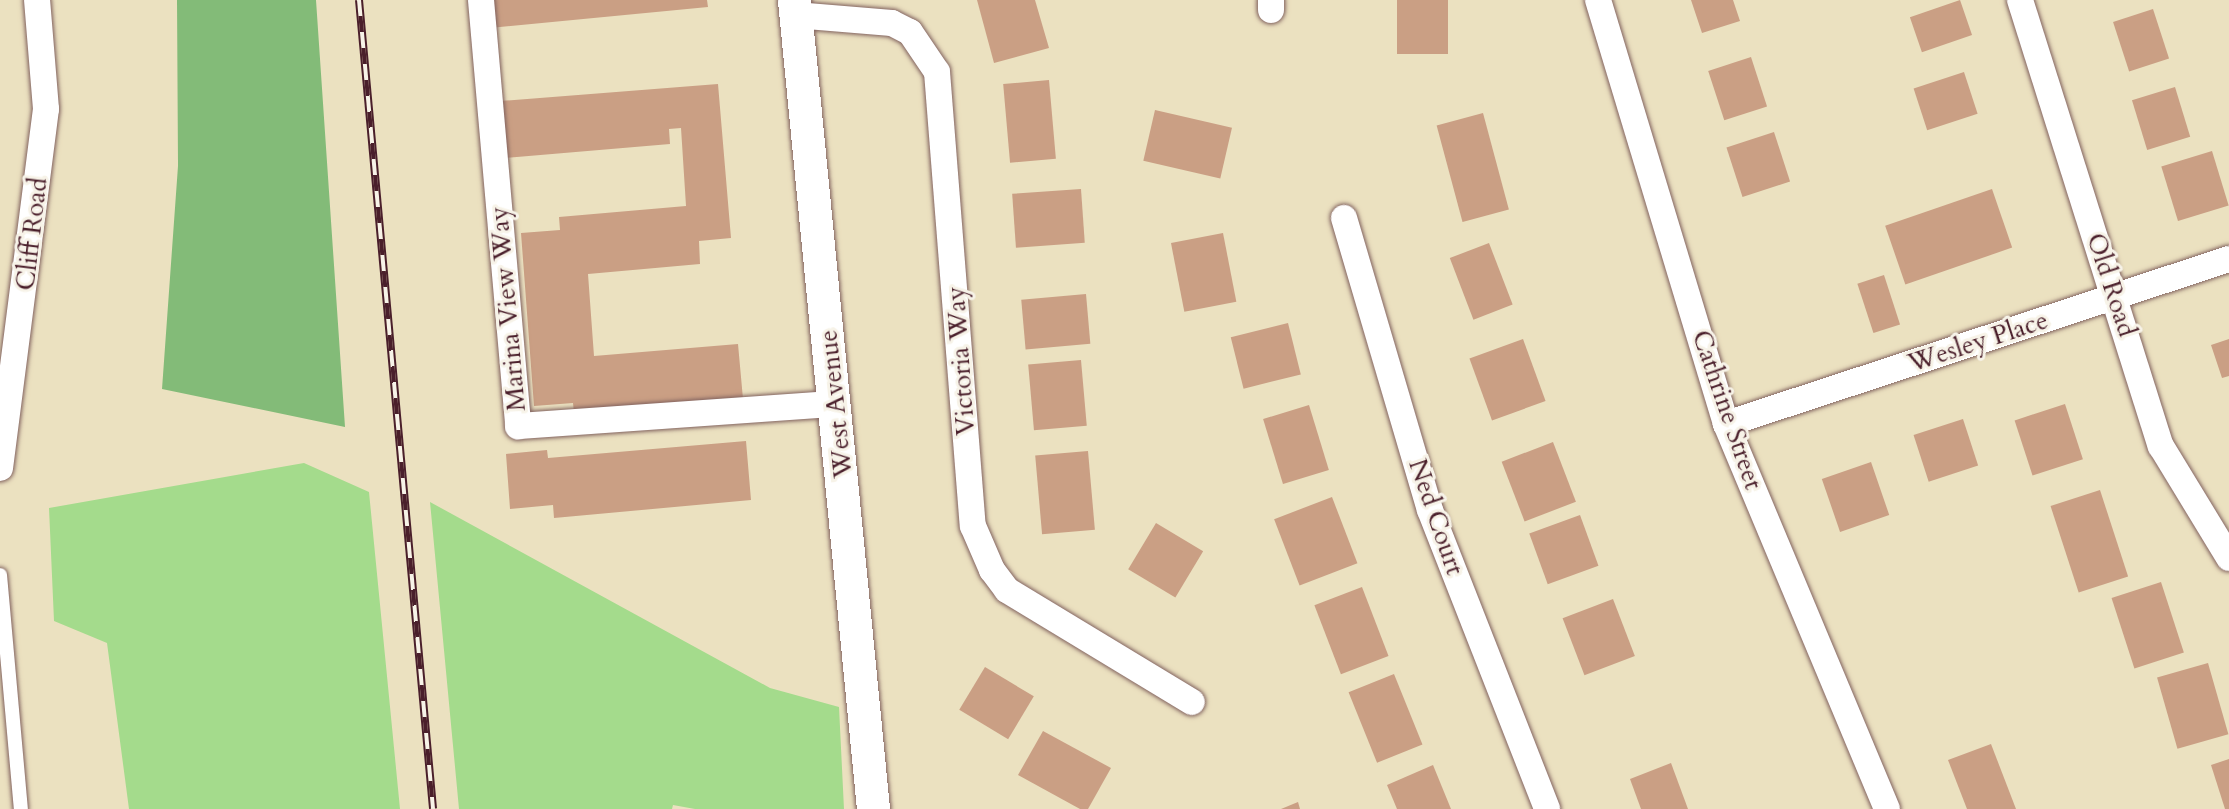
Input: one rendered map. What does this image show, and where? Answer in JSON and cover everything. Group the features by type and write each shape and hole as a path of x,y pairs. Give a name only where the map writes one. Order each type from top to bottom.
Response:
{"street":[{"name":"Cliff Road","path":"0,468 47,109 37,0"},
{"name":"Marina View Way","path":"481,0 517,426 836,404"},
{"name":"Cathrine Street","path":"1598,0 1726,424 1887,809"},
{"name":"Old Road","path":"2020,0 2161,446 2229,558"},
{"name":"West Avenue","path":"795,7 836,404 873,809"},
{"name":"Victoria Way","path":"795,7 892,23 910,32 937,72 973,526 992,570 1007,590 1192,702"},
{"name":"Ned Court","path":"1345,218 1430,510 1547,809"},
{"name":"Wesley Place","path":"1726,424 2229,259"}],"lane":[{"path":"0,575 21,809"}],"green space":[{"path":"177,0 316,0 345,427 162,389 178,166"},
{"path":"304,463 369,492 400,809 129,809 107,643 54,621 49,508"},
{"path":"430,502 770,688 839,707 844,809 695,809 673,805 672,809 459,809"}],"building":[{"path":"487,0 707,0 708,7 490,28"},
{"path":"977,0 1035,0 1049,48 994,63"},
{"path":"1397,0 1448,0 1448,54 1397,54"},
{"path":"1691,0 1733,0 1740,21 1702,33"},
{"path":"1960,0 1972,35 1922,52 1910,17"},
{"path":"2153,9 2169,58 2129,71 2113,22"},
{"path":"1751,57 1767,106 1724,120 1708,71"},
{"path":"1964,72 1978,114 1927,130 1914,88"},
{"path":"1049,80 1056,159 1010,163 1003,84"},
{"path":"718,84 731,238 699,241 700,264 588,274 594,356 738,344 743,399 574,413 573,403 534,406 521,233 560,230 559,217 686,206 681,128 669,129 670,144 505,158 500,101"},
{"path":"2175,87 2190,137 2147,150 2132,100"},
{"path":"1155,110 1232,128 1220,178 1143,161"},
{"path":"1483,113 1509,210 1463,222 1437,125"},
{"path":"1774,132 1790,181 1743,197 1726,147"},
{"path":"2212,151 2229,206 2178,221 2161,166"},
{"path":"1081,189 1085,243 1016,248 1012,194"},
{"path":"1992,189 2012,248 1905,284 1885,226"},
{"path":"1223,233 1236,302 1184,312 1171,243"},
{"path":"1489,243 1513,305 1473,320 1450,258"},
{"path":"1884,275 1900,324 1873,333 1857,284"},
{"path":"1086,294 1090,344 1026,349 1021,300"},
{"path":"1288,323 1301,374 1244,389 1231,337"},
{"path":"1523,339 1546,401 1492,421 1469,358"},
{"path":"2229,339 2229,376 2222,378 2211,345"},
{"path":"1081,360 1087,426 1034,430 1028,365"},
{"path":"2065,404 2083,459 2033,476 2015,420"},
{"path":"1309,405 1329,470 1283,484 1263,419"},
{"path":"1963,419 1978,466 1929,482 1914,435"},
{"path":"746,441 751,500 554,518 553,505 510,509 506,454 547,450 548,458"},
{"path":"1553,442 1576,502 1525,521 1502,462"},
{"path":"1088,451 1095,530 1042,534 1035,456"},
{"path":"1871,462 1889,515 1840,532 1822,479"},
{"path":"2100,490 2128,577 2079,593 2051,506"},
{"path":"1332,497 1357,563 1300,586 1274,519"},
{"path":"1580,515 1598,566 1548,584 1529,533"},
{"path":"1156,523 1203,551 1175,598 1128,569"},
{"path":"2161,582 2184,652 2134,668 2112,598"},
{"path":"1362,587 1389,656 1341,674 1314,605"},
{"path":"1613,599 1635,656 1584,675 1563,618"},
{"path":"2208,663 2228,734 2177,749 2157,678"},
{"path":"985,667 1034,696 1008,739 959,710"},
{"path":"1394,674 1422,744 1377,763 1349,692"},
{"path":"1043,731 1111,768 1088,809 1080,809 1018,775"},
{"path":"1991,744 2016,809 1967,809 1948,760"},
{"path":"2229,759 2229,809 2225,809 2211,765"},
{"path":"1671,763 1688,809 1641,809 1630,779"},
{"path":"1433,765 1451,809 1397,809 1387,785"},
{"path":"1298,802 1300,809 1281,809"}],"railway":[{"path":"359,0 433,809"}]}
